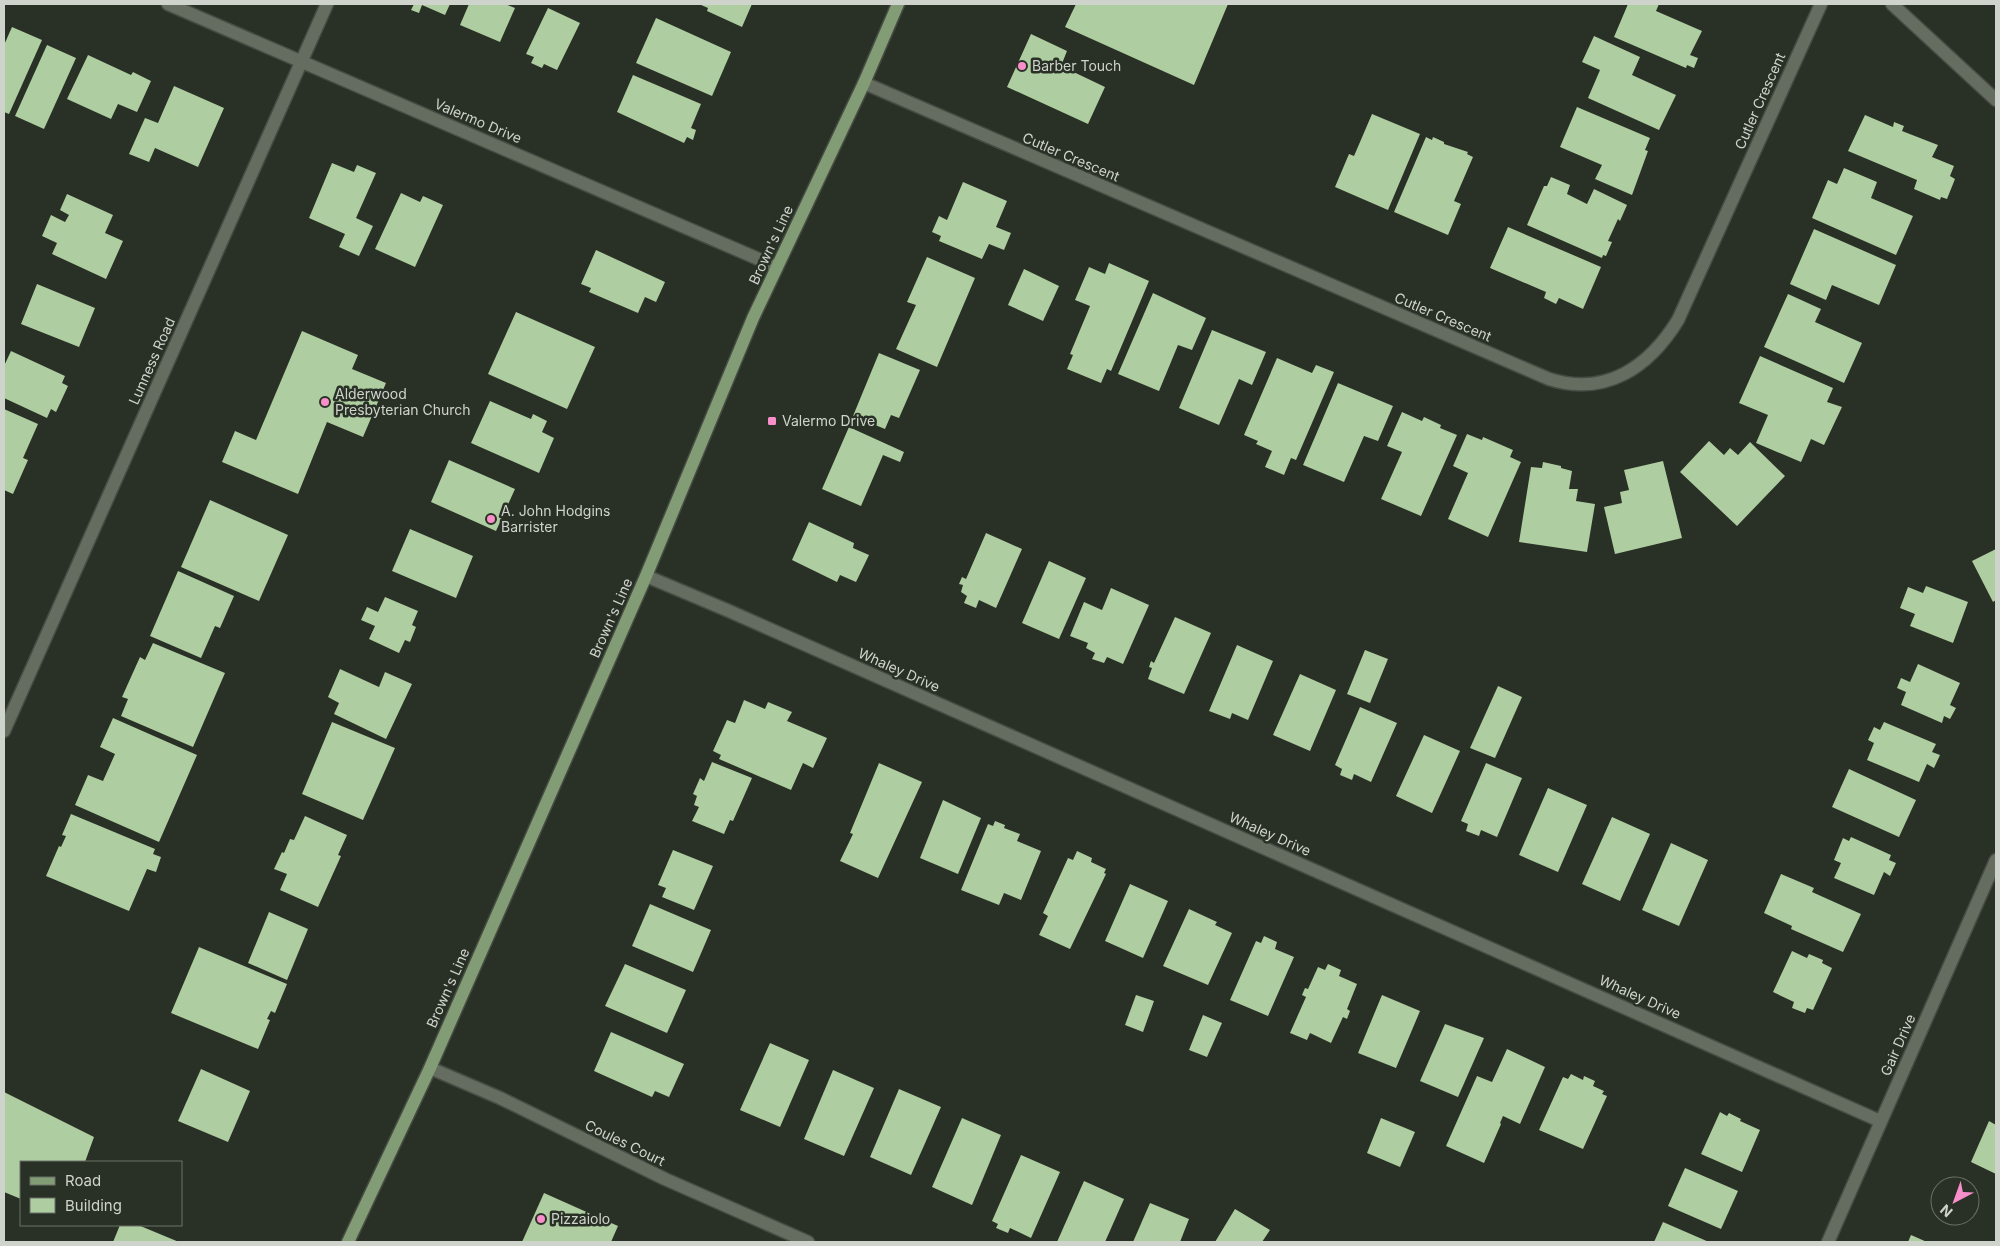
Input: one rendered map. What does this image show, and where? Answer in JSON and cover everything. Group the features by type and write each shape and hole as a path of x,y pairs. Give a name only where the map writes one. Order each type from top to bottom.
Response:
{"main road":[{"name":"Brown's Line","path":"348,1242 430,1068 646,576 753,318 864,83 898,4"}],"street":[{"name":"Valermo Drive","path":"168,4 777,267"},
{"name":"Lunness Road","path":"4,731 327,4"},
{"name":"Cutler Crescent","path":"864,83 1549,379 1563,383 1590,384 1620,375 1646,360 1667,338 1678,320 1821,4"},
{"path":"1892,4 1996,100"},
{"name":"Whaley Drive","path":"646,576 748,619 1880,1121"},
{"name":"Gair Drive","path":"1828,1242 1996,860"},
{"name":"Coules Court","path":"430,1068 500,1098 665,1179 808,1242"}],"building":[{"path":"414,4 450,4 445,15 422,5 419,13 411,10"},
{"path":"469,4 505,4 515,8 500,42 460,25"},
{"path":"699,4 752,4 742,27 707,11 708,8"},
{"path":"1076,4 1228,4 1194,85 1065,27"},
{"path":"1628,4 1659,4 1656,11 1702,31 1690,55 1698,58 1694,68 1687,65 1686,68 1614,37"},
{"path":"548,8 580,23 557,70 544,64 542,68 531,63 534,57 526,54"},
{"path":"656,18 731,52 712,96 636,63"},
{"path":"12,27 42,40 9,114 4,112 4,45"},
{"path":"1031,34 1067,51 1061,66 1105,87 1088,124 1007,87"},
{"path":"1594,36 1640,57 1632,75 1676,95 1659,130 1588,98 1600,70 1582,62"},
{"path":"47,45 76,58 44,129 15,116"},
{"path":"88,55 131,75 133,72 151,81 137,112 118,104 111,119 67,99"},
{"path":"633,75 701,104 691,128 696,130 693,140 687,137 684,143 617,112"},
{"path":"174,86 224,108 198,167 155,148 149,162 129,154 145,118 158,123"},
{"path":"1577,107 1650,138 1645,150 1648,151 1632,195 1595,179 1602,165 1560,147"},
{"path":"1372,114 1420,134 1388,210 1335,187 1349,154 1354,156"},
{"path":"1865,115 1893,127 1894,122 1904,126 1902,131 1938,145 1932,157 1954,166 1950,176 1955,179 1947,199 1941,197 1940,200 1914,189 1917,180 1848,151"},
{"path":"1426,137 1432,140 1433,137 1444,142 1444,144 1468,152 1467,154 1473,157 1454,201 1461,204 1448,235 1394,212"},
{"path":"332,163 354,172 357,165 376,173 356,218 373,226 359,256 339,247 345,234 309,218"},
{"path":"1844,168 1877,182 1871,198 1913,216 1896,255 1812,218 1828,180 1837,184"},
{"path":"1551,177 1570,185 1567,194 1587,204 1594,189 1627,205 1608,241 1612,242 1606,256 1603,255 1602,258 1527,225 1544,186 1547,186"},
{"path":"963,182 1007,201 996,227 1011,233 1004,250 989,244 982,259 939,241 941,236 932,232 939,216 947,220"},
{"path":"401,193 420,202 423,196 443,205 415,267 375,249"},
{"path":"67,194 113,215 105,233 123,241 106,279 52,254 57,243 42,236 51,215 65,222 69,215 60,210"},
{"path":"1508,227 1601,267 1583,309 1559,298 1556,304 1544,298 1546,292 1490,268"},
{"path":"1814,229 1896,265 1879,305 1832,285 1826,300 1790,284"},
{"path":"596,250 665,282 656,302 645,297 638,313 589,292 591,288 581,284"},
{"path":"927,257 975,278 937,367 896,349 916,305 907,302"},
{"path":"1109,263 1149,281 1111,371 1107,369 1101,383 1067,369 1073,355 1070,354 1090,306 1075,300 1089,267 1105,274"},
{"path":"1024,269 1059,286 1043,321 1008,305"},
{"path":"37,284 95,308 79,347 21,324"},
{"path":"1153,293 1206,318 1192,350 1178,345 1159,391 1118,374"},
{"path":"1788,294 1821,309 1815,322 1862,343 1844,383 1764,347"},
{"path":"516,312 595,347 567,409 488,374"},
{"path":"1212,330 1266,352 1252,385 1239,379 1219,425 1179,408"},
{"name":"Alderwood Presbyterian Church","path":"302,331 358,355 352,369 386,383 363,437 327,422 298,494 222,462 235,431 256,440"},
{"path":"11,351 65,376 62,383 68,386 56,412 51,409 47,418 4,398 4,366"},
{"path":"879,353 920,370 899,418 891,415 885,429 853,416"},
{"path":"1760,356 1833,388 1827,402 1842,407 1824,445 1811,439 1801,462 1756,443 1768,415 1739,403"},
{"path":"1277,358 1312,373 1316,365 1334,372 1296,460 1291,458 1284,475 1265,467 1272,451 1256,444 1258,441 1244,435"},
{"path":"1338,383 1393,406 1378,441 1364,436 1344,482 1303,465"},
{"path":"490,401 531,419 533,414 547,421 542,432 554,438 539,473 471,443"},
{"path":"4,409 38,424 23,458 28,460 13,494 4,490"},
{"path":"1402,412 1422,421 1424,417 1441,425 1440,428 1457,435 1421,516 1381,499 1402,452 1387,446"},
{"path":"849,427 904,452 900,462 883,455 861,506 822,489"},
{"path":"1467,434 1482,440 1483,437 1513,450 1510,457 1521,462 1488,537 1448,519 1468,473 1453,466"},
{"path":"1709,441 1724,455 1730,448 1738,455 1750,442 1785,476 1737,526 1680,472"},
{"path":"449,460 515,489 496,531 431,502"},
{"path":"1663,461 1682,538 1615,554 1604,507 1622,503 1620,492 1629,490 1624,470"},
{"path":"1543,462 1561,466 1561,468 1572,471 1569,489 1578,489 1576,501 1595,504 1587,552 1519,542 1531,467 1542,468"},
{"path":"210,500 288,535 259,601 181,567"},
{"path":"809,522 854,543 853,548 869,555 856,582 840,575 837,582 792,560"},
{"path":"410,529 473,556 456,598 392,571"},
{"path":"986,533 1022,549 996,608 979,600 976,608 964,603 967,596 961,592 963,585 959,584 962,577 966,579"},
{"path":"1996,549 1996,600 1993,602 1972,561"},
{"path":"1049,561 1086,578 1059,639 1022,623"},
{"path":"178,571 234,596 220,628 215,626 201,658 150,636"},
{"path":"1926,586 1968,602 1953,643 1910,626 1915,614 1900,608 1908,587 1923,593"},
{"path":"1111,588 1149,605 1123,664 1107,657 1104,663 1092,659 1095,653 1086,648 1088,643 1070,636 1084,602 1102,610"},
{"path":"385,597 418,611 412,625 416,627 410,642 405,640 399,653 369,639 375,626 361,620 367,607 378,612"},
{"path":"1175,617 1211,633 1184,694 1148,679 1152,668 1149,667 1151,661 1154,663"},
{"path":"153,643 225,673 193,747 121,716 128,699 122,697 140,657 145,660"},
{"path":"1237,645 1273,661 1248,720 1232,713 1230,719 1209,711"},
{"path":"1365,650 1388,659 1370,703 1347,694"},
{"path":"1918,664 1960,683 1950,705 1956,708 1950,719 1944,716 1942,723 1901,705 1906,692 1897,688 1901,678 1910,682"},
{"path":"340,669 379,687 385,672 412,684 386,739 334,714 339,703 328,697"},
{"path":"1300,674 1336,690 1310,751 1273,735"},
{"path":"1498,686 1522,697 1495,758 1470,748"},
{"path":"744,700 765,709 768,702 792,712 787,721 827,738 813,768 803,763 791,790 719,759 721,755 713,751 727,720 735,723"},
{"path":"1360,707 1397,723 1371,782 1354,774 1352,780 1340,775 1342,769 1335,765"},
{"path":"113,718 197,755 159,842 75,805 88,775 103,781 115,754 100,747"},
{"path":"332,722 395,748 363,820 302,794"},
{"path":"1884,722 1936,744 1932,752 1940,755 1934,768 1927,764 1919,782 1867,760 1874,743 1868,740 1874,727 1880,730"},
{"path":"1424,735 1460,751 1432,813 1396,796"},
{"path":"712,762 752,778 733,821 730,820 724,834 692,821 699,807 694,805 697,796 693,794 700,778 704,781"},
{"path":"879,763 922,782 878,878 840,861 853,834 850,833"},
{"path":"1486,763 1522,778 1497,837 1481,830 1479,836 1466,831 1468,824 1461,821"},
{"path":"1849,769 1916,800 1899,837 1832,807"},
{"path":"1548,788 1587,805 1558,872 1519,855"},
{"path":"943,800 981,818 958,874 920,858"},
{"path":"71,814 155,849 153,854 161,857 156,872 147,869 129,911 46,876 59,846 61,847 66,836 62,835"},
{"path":"305,816 347,835 338,855 341,856 318,907 280,890 287,874 274,869 290,839 294,840"},
{"path":"1612,817 1650,834 1620,901 1582,884"},
{"path":"995,821 1005,825 1004,828 1020,834 1017,841 1041,851 1021,900 1004,893 999,905 961,890 988,824 993,826"},
{"path":"1851,837 1891,855 1889,860 1896,863 1890,876 1884,872 1874,895 1834,878 1841,863 1834,860 1843,838 1849,841"},
{"path":"1671,843 1708,860 1679,926 1642,910"},
{"path":"673,850 713,866 694,910 662,897 666,888 658,885"},
{"path":"1077,851 1092,858 1091,862 1106,869 1104,873 1106,874 1070,949 1039,935 1048,916 1043,913 1068,858 1073,860"},
{"path":"1781,874 1814,888 1812,892 1861,914 1843,952 1791,929 1792,926 1764,913"},
{"path":"1130,884 1168,901 1143,958 1105,941"},
{"path":"650,904 711,930 693,972 632,946"},
{"path":"1189,909 1217,922 1215,925 1232,933 1208,985 1163,966"},
{"path":"269,912 308,929 287,980 248,963"},
{"path":"1264,936 1277,942 1275,949 1294,957 1268,1016 1230,1000 1256,941 1261,943"},
{"path":"199,947 287,984 275,1013 271,1011 267,1019 270,1020 258,1049 171,1013"},
{"path":"1792,951 1807,958 1809,954 1823,960 1822,963 1832,968 1813,1010 1807,1008 1805,1013 1792,1008 1794,1002 1773,992"},
{"path":"625,964 686,990 667,1033 605,1006"},
{"path":"1328,964 1341,970 1339,976 1357,984 1347,1009 1350,1011 1347,1019 1343,1017 1331,1043 1310,1033 1307,1040 1290,1033 1306,997 1302,995 1305,988 1308,989 1318,967 1325,970"},
{"path":"1136,995 1154,1001 1143,1032 1125,1025"},
{"path":"1382,995 1420,1011 1396,1068 1358,1053"},
{"path":"1203,1015 1222,1023 1207,1057 1189,1050"},
{"path":"1445,1024 1484,1038 1458,1097 1420,1081"},
{"path":"611,1032 684,1064 669,1097 655,1091 652,1097 594,1071"},
{"path":"770,1043 809,1060 780,1127 740,1110"},
{"path":"1507,1049 1545,1067 1520,1124 1503,1116 1484,1163 1446,1146 1477,1076 1492,1082"},
{"path":"201,1069 250,1091 228,1142 178,1121"},
{"path":"833,1070 874,1088 844,1156 804,1139"},
{"path":"1571,1074 1583,1080 1584,1076 1595,1081 1593,1086 1604,1091 1602,1094 1607,1096 1583,1149 1539,1130 1563,1077 1568,1079"},
{"path":"899,1089 941,1107 911,1175 870,1157"},
{"path":"4,1092 94,1137 85,1161 20,1161 20,1199 4,1192"},
{"path":"1720,1112 1727,1116 1729,1113 1741,1119 1740,1121 1760,1130 1742,1172 1701,1154"},
{"path":"962,1118 1001,1135 972,1205 932,1187"},
{"path":"1381,1118 1415,1132 1400,1167 1367,1153"},
{"path":"1989,1121 1996,1125 1996,1174 1971,1162"},
{"path":"1021,1155 1060,1172 1031,1238 1010,1228 1008,1233 996,1228 998,1224 992,1221"},
{"path":"1685,1168 1738,1191 1721,1229 1668,1206"},
{"path":"1084,1181 1124,1199 1105,1242 1057,1242"},
{"path":"544,1193 618,1226 611,1242 522,1242"},
{"path":"1150,1203 1189,1219 1180,1242 1133,1242"},
{"path":"1235,1209 1270,1230 1262,1242 1215,1242"},
{"path":"1663,1222 1709,1242 1654,1242"},
{"path":"120,1226 140,1226 179,1242 113,1242"},
{"path":"1911,1235 1927,1242 1908,1242"}],"place":[{"name":"Barber Touch","path":"1022,66"},
{"name":"Alderwood Presbyterian Church","path":"325,402"},
{"name":"Valermo Drive","path":"772,421"},
{"name":"A. John Hodgins Barrister","path":"491,519"},
{"name":"Pizzaiolo","path":"541,1219"}]}
